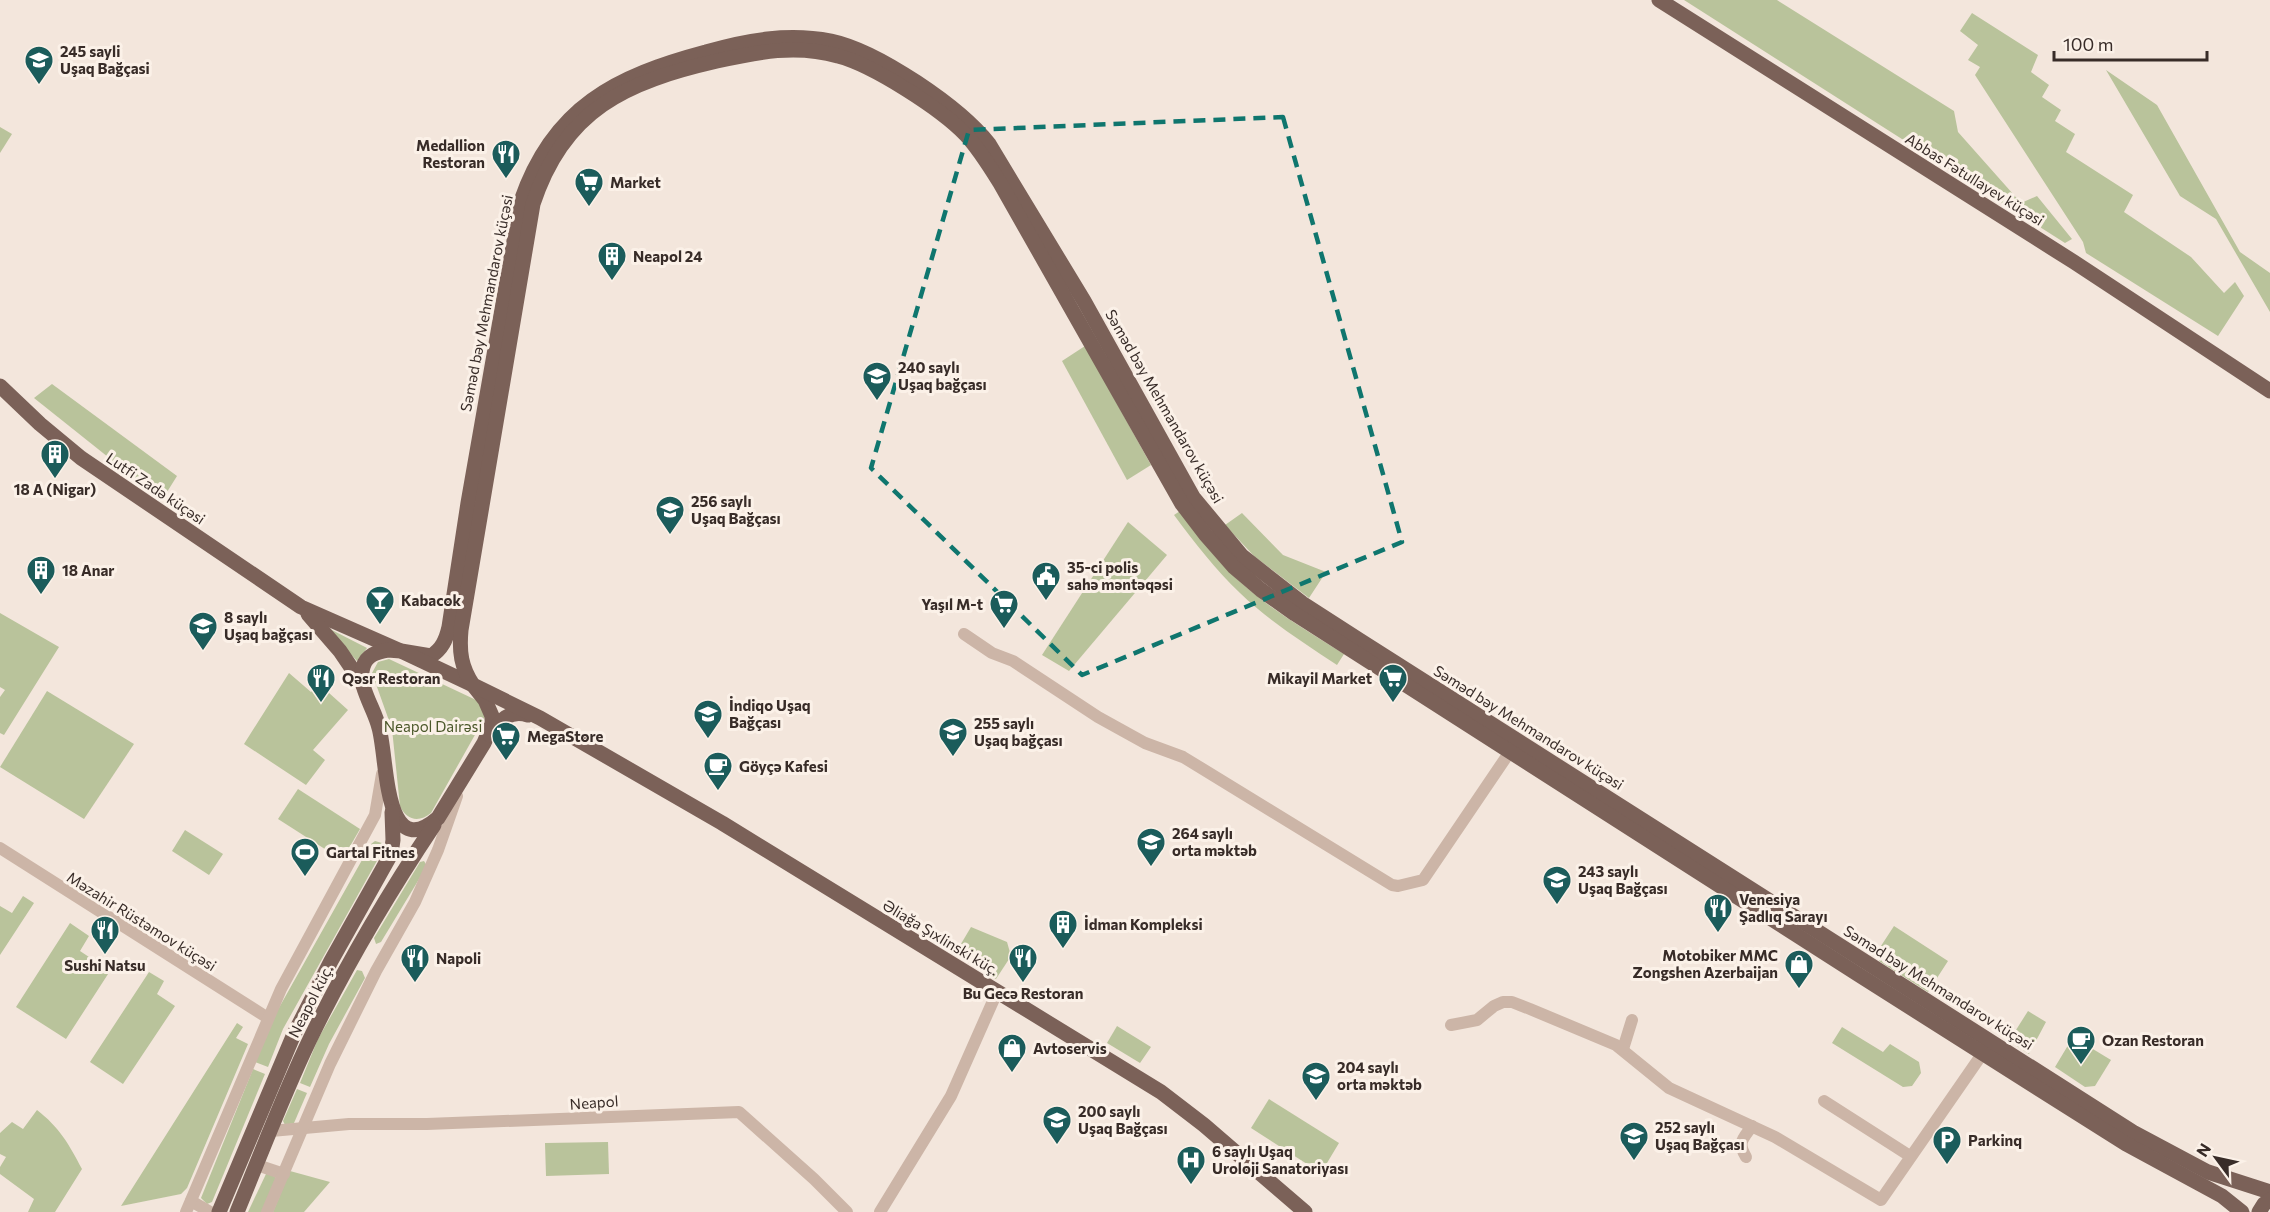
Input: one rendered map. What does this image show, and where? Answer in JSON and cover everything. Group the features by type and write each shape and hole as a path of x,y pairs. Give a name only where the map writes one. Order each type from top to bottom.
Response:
{"main road":[{"name":"Abbas Fətullayev küçəsi","path":"1659,0 2074,262 2270,391"},
{"name":"Səməd bəy Mehmandarov küçəsi","path":"484,743 492,724 492,716 485,700 462,665 461,630 524,251 538,190 552,159 569,134 594,111 610,99 639,84 719,54 739,43 796,37 832,42 871,56 960,113 976,127 1021,195 1084,301 1193,497 1242,556 1269,579 1302,603 1987,1047 2126,1144 2222,1196 2242,1212"},
{"name":"Səməd bəy Mehmandarov küçəsi","path":"401,651 431,656 444,643 450,627 468,503 518,216 534,169 561,128 587,103 604,91 634,74 656,66 719,54 743,55 779,49 813,51 838,56 874,71 928,104 953,123 979,151 1000,183 1176,496 1234,567 1261,590 1509,753 1987,1047 2158,1146 2224,1179 2270,1192"},
{"name":"Lutfi Zadə küçəsi","path":"0,386 40,424 81,458 301,608"},
{"path":"301,608 401,651"},
{"name":"Neapol küç.","path":"219,1212 299,1024 391,854 393,840 392,809 384,748 374,711 363,686 340,651 301,608"},
{"path":"363,686 362,668 372,654 388,650 401,651"},
{"name":"Əliağa Şıxlinski küç.","path":"401,651 540,718 722,823 1161,1092 1204,1125 1305,1212"},
{"path":"484,743 502,719 511,714 522,713 540,718"},
{"name":"Neapol küç.","path":"237,1212 309,1041 353,956 394,885 484,743"},
{"path":"392,809 400,824 412,831 428,827 438,818"},
{"path":"2259,1212 2270,1200"}],"street":[{"path":"964,634 992,653 1013,661 1098,717 1145,743 1183,757 1392,885 1398,886 1423,880 1509,753"},
{"path":"210,1212 188,1206 268,1018 375,815 382,784 384,748"},
{"path":"267,1212 351,1022 415,902 438,850 464,776"},
{"name":"Məzahir Rüstəmov küçəsi","path":"0,848 268,1018"},
{"path":"879,1212 951,1096 997,992"},
{"path":"1451,1025 1470,1022 1494,1006 1503,1002 1512,1002 1604,1039 1623,1049 1669,1088 1752,1126 1881,1200 1987,1047"},
{"path":"1623,1049 1632,1020"},
{"path":"1824,1101 1910,1155"},
{"name":"Neapol","path":"271,1131 349,1124 438,1124 738,1112 814,1179 847,1212"},
{"path":"1746,1157 1740,1147 1752,1126"},
{"path":"257,1164 284,1174"}],"highlighted area":[{"path":"1283,117 1402,542 1082,675 871,468 969,130"}],"green space":[{"path":"1684,0 1777,0 1954,111 1958,132 2021,203 2037,196 2072,239 2065,243"},
{"path":"1972,13 2038,55 2031,72 2049,85 2042,97 2061,110 2055,121 2075,134 2066,152 2133,195 2124,212 2191,257 2224,293 2235,282 2244,296 2218,336 2086,253 2083,242 1975,75 1980,67 1968,60 1978,45 1960,31"},
{"path":"2106,70 2157,105 2240,252 2270,273 2270,312 2216,219 2180,196"},
{"path":"0,127 12,134 0,153"},
{"path":"1085,346 1151,465 1127,480 1062,361"},
{"path":"52,384 177,476 162,500 34,398"},
{"path":"1180,511 1214,555 1249,590 1344,654 1337,665 1299,640 1240,593 1174,515"},
{"path":"1242,513 1283,555 1326,572 1309,598 1254,556 1225,525"},
{"path":"1128,522 1167,555 1069,671 1042,655"},
{"path":"0,613 59,647 4,735 0,733 0,697 5,690 0,687"},
{"path":"326,627 367,648 357,661"},
{"name":"Neapol Dairəsi","path":"389,659 479,702 485,717 431,813 418,819 409,817 400,806 392,729 372,673 378,662"},
{"path":"289,673 311,692 319,684 348,710 313,750 325,760 306,785 244,744"},
{"path":"47,691 134,744 84,819 0,767"},
{"path":"298,789 360,829 342,860 278,819"},
{"path":"185,830 223,854 209,875 172,851"},
{"path":"375,841 382,843 383,850 283,1029 268,1067 255,1062 271,1022 371,844"},
{"path":"424,861 427,866 381,942 376,944 374,938 420,862"},
{"path":"23,896 34,903 0,955 0,906 12,913"},
{"path":"70,923 89,936 80,951 110,971 66,1039 16,1007"},
{"path":"1894,926 1948,961 1928,992 1879,961 1883,953 1879,949"},
{"path":"971,927 1007,942 1011,956 996,979 955,954"},
{"path":"357,970 362,971 365,978 329,1044 310,1087 300,1083 318,1039"},
{"path":"149,972 164,981 157,994 175,1006 123,1084 90,1062"},
{"path":"2028,1011 2046,1022 2029,1054 2009,1041"},
{"path":"237,1023 243,1027 236,1038 248,1044 187,1188 181,1194 121,1206"},
{"path":"1117,1026 1151,1047 1140,1063 1107,1043"},
{"path":"1842,1027 1883,1052 1890,1044 1919,1062 1921,1073 1912,1086 1903,1087 1832,1043"},
{"path":"2073,1037 2111,1060 2095,1086 2085,1087 2055,1067"},
{"path":"253,1069 265,1074 212,1202 207,1204 201,1198"},
{"path":"297,1089 307,1093 294,1123 285,1125 283,1121"},
{"path":"1269,1099 1339,1143 1321,1173 1251,1128"},
{"path":"37,1110 63,1136 82,1169 55,1212 28,1212 34,1199 0,1174 0,1167 6,1157 0,1154 0,1133 12,1122 23,1129"},
{"path":"608,1142 609,1174 546,1176 545,1143"},
{"path":"290,1171 330,1182 304,1212 273,1212"},
{"path":"266,1174 271,1174 276,1178 263,1212 248,1212"}],"place":[{"name":"245 sayli Uşaq Bağçasi","path":"39,86"},
{"name":"Medallion Restoran","path":"506,180"},
{"name":"Market","path":"589,208"},
{"name":"Neapol 24","path":"612,282"},
{"name":"240 saylı Uşaq bağçası","path":"877,402"},
{"name":"18 A (Nigar)","path":"55,480"},
{"name":"256 saylı Uşaq Bağçası","path":"670,536"},
{"name":"18 Anar","path":"41,596"},
{"name":"35-ci polis sahə məntəqəsi","path":"1046,602"},
{"name":"Kabacok","path":"380,626"},
{"name":"Yaşıl M-t","path":"1004,630"},
{"name":"8 saylı Uşaq bağçası","path":"203,652"},
{"name":"Qəsr Restoran","path":"321,704"},
{"name":"Mikayil Market","path":"1393,704"},
{"name":"İndiqo Uşaq Bağçası","path":"708,740"},
{"name":"255 saylı Uşaq bağçası","path":"953,758"},
{"name":"MegaStore","path":"506,762"},
{"name":"Göyçə Kafesi","path":"718,792"},
{"name":"264 saylı orta məktəb","path":"1151,868"},
{"name":"Gartal Fitnes","path":"305,878"},
{"name":"243 saylı Uşaq Bağçası","path":"1557,906"},
{"name":"Venesiya Şadlıq Sarayı","path":"1718,934"},
{"name":"İdman Kompleksi","path":"1063,950"},
{"name":"Sushi Natsu","path":"105,956"},
{"name":"Napoli","path":"415,984"},
{"name":"Bu Gecə Restoran","path":"1023,984"},
{"name":"Motobiker MMC Zongshen Azerbaijan","path":"1799,990"},
{"name":"Ozan Restoran","path":"2081,1066"},
{"name":"Avtoservis","path":"1012,1074"},
{"name":"204 saylı orta məktəb","path":"1316,1102"},
{"name":"200 saylı Uşaq Bağçası","path":"1057,1146"},
{"name":"252 saylı Uşaq Bağçası","path":"1634,1162"},
{"name":"Parkinq","path":"1947,1166"},
{"name":"6 saylı Uşaq Uroloji Sanatoriyası","path":"1191,1186"}]}
